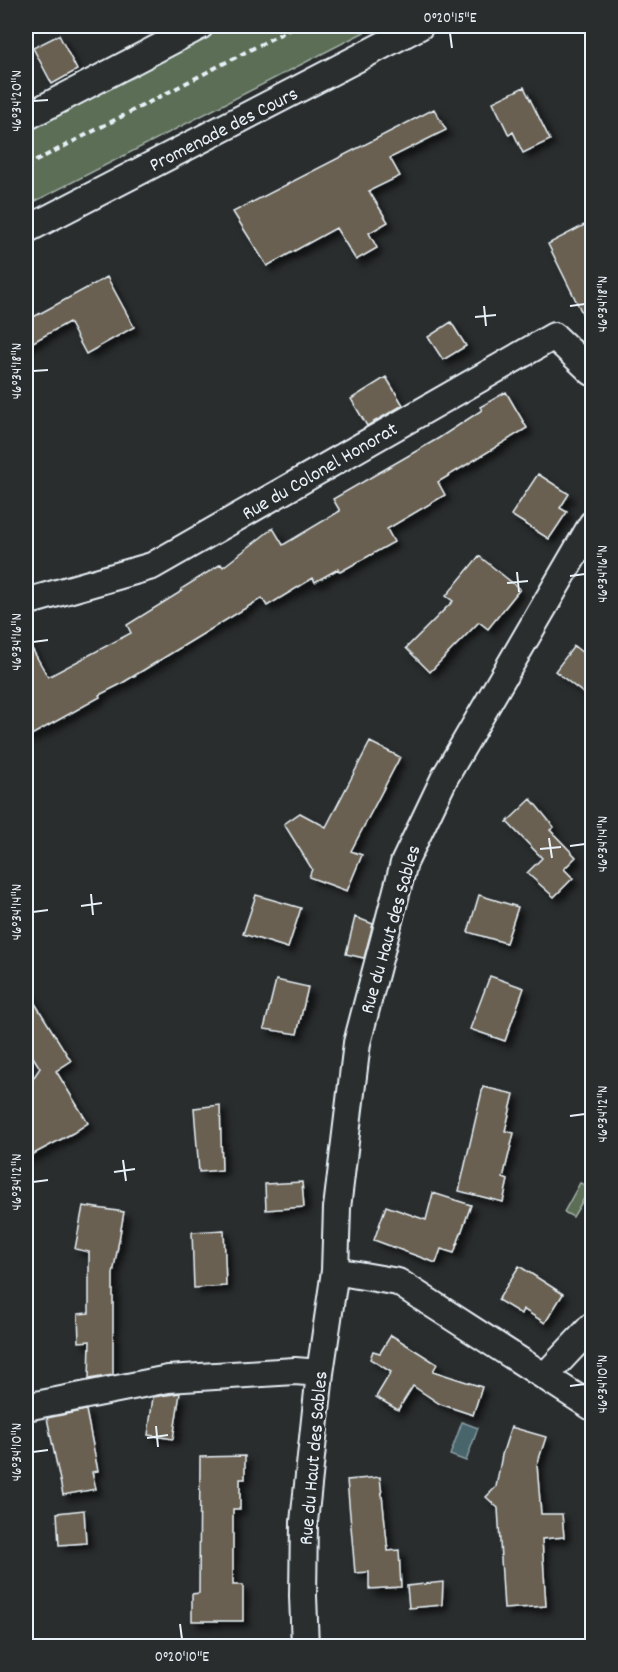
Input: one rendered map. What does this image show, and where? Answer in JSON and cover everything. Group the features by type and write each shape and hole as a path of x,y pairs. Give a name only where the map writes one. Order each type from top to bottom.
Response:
{"street":[{"path":"26,117 200,26"},
{"name":"Promenade des Cours","path":"26,230 420,26"},
{"name":"Rue du Colonel Honorat","path":"26,602 152,566 554,336 592,372"},
{"name":"Rue du Haut des Sables","path":"305,1647 304,1522 320,1373 335,1271 337,1208 357,1043 404,863 445,777 592,524"},
{"path":"335,1271 398,1282 592,1407"},
{"path":"545,1376 592,1326"},
{"path":"26,1407 168,1379 295,1371 320,1373"}],"path":[{"path":"26,166 296,26"}],"green space":[{"path":"223,26 376,26 26,206 26,130"},
{"path":"580,1183 591,1187 573,1217 564,1212"}],"water":[{"path":"462,1422 478,1428 466,1461 450,1455"}],"building":[{"path":"59,35 77,70 52,84 33,48"},
{"path":"524,87 550,140 523,153 513,132 509,135 493,102"},
{"path":"434,109 446,130 390,158 400,176 369,191 388,222 369,233 377,248 356,260 336,228 267,266 233,212"},
{"path":"592,221 592,333 548,244"},
{"path":"107,277 134,327 86,354 69,322 26,346 26,321"},
{"path":"451,322 466,346 443,360 428,337"},
{"path":"386,377 403,405 367,426 351,399"},
{"path":"506,392 527,428 438,482 445,495 387,529 394,542 340,572 338,569 315,582 313,578 267,606 262,598 99,695 100,697 26,738 26,638 48,677 131,633 127,625 221,564 223,567 273,528 283,545 340,511 333,499 439,438 482,410 480,407"},
{"path":"538,474 569,494 560,508 567,512 549,539 511,515"},
{"path":"479,556 520,589 488,629 479,622 430,672 406,648 453,601 446,596"},
{"path":"574,646 592,660 592,700 555,671"},
{"path":"370,742 400,757 351,851 362,855 347,891 309,877 312,869 284,824 300,813 326,827"},
{"path":"531,799 554,827 550,830 576,857 564,869 573,878 554,897 527,873 542,858 507,822"},
{"path":"256,895 301,908 288,948 243,934"},
{"path":"479,895 518,907 506,943 468,932"},
{"path":"355,917 373,924 364,958 346,954"},
{"path":"490,976 524,988 505,1041 470,1029"},
{"path":"276,980 308,987 297,1034 264,1029"},
{"path":"26,989 71,1061 56,1071 88,1123 26,1158 26,1089 40,1068 26,1046"},
{"path":"483,1087 514,1094 505,1131 514,1133 503,1178 508,1180 503,1202 459,1191"},
{"path":"220,1105 222,1170 199,1172 194,1108"},
{"path":"302,1182 304,1207 266,1210 265,1184"},
{"path":"433,1193 471,1205 454,1253 441,1249 436,1263 374,1240 386,1206 426,1220"},
{"path":"83,1206 124,1212 113,1274 113,1375 89,1379 90,1341 79,1342 78,1314 89,1313 89,1252 75,1249"},
{"path":"224,1230 226,1286 194,1288 192,1232"},
{"path":"519,1266 563,1294 545,1323 523,1309 521,1314 498,1300"},
{"path":"391,1335 437,1364 433,1371 482,1387 473,1415 440,1404 413,1386 398,1410 376,1397 391,1372 370,1359 373,1351 380,1353"},
{"path":"180,1393 173,1439 148,1435 153,1397"},
{"path":"86,1410 98,1471 92,1472 96,1489 63,1495 47,1418"},
{"path":"511,1427 546,1437 537,1465 541,1514 562,1514 564,1537 542,1539 546,1606 504,1609 498,1508 486,1497 496,1487 502,1455"},
{"path":"245,1456 245,1479 240,1479 240,1509 233,1509 233,1585 243,1585 243,1621 192,1621 192,1594 199,1593 200,1457"},
{"path":"380,1477 388,1551 399,1550 401,1587 369,1589 369,1572 355,1573 347,1480"},
{"path":"84,1510 86,1543 59,1545 57,1513"},
{"path":"443,1582 442,1605 409,1608 407,1586"}]}
